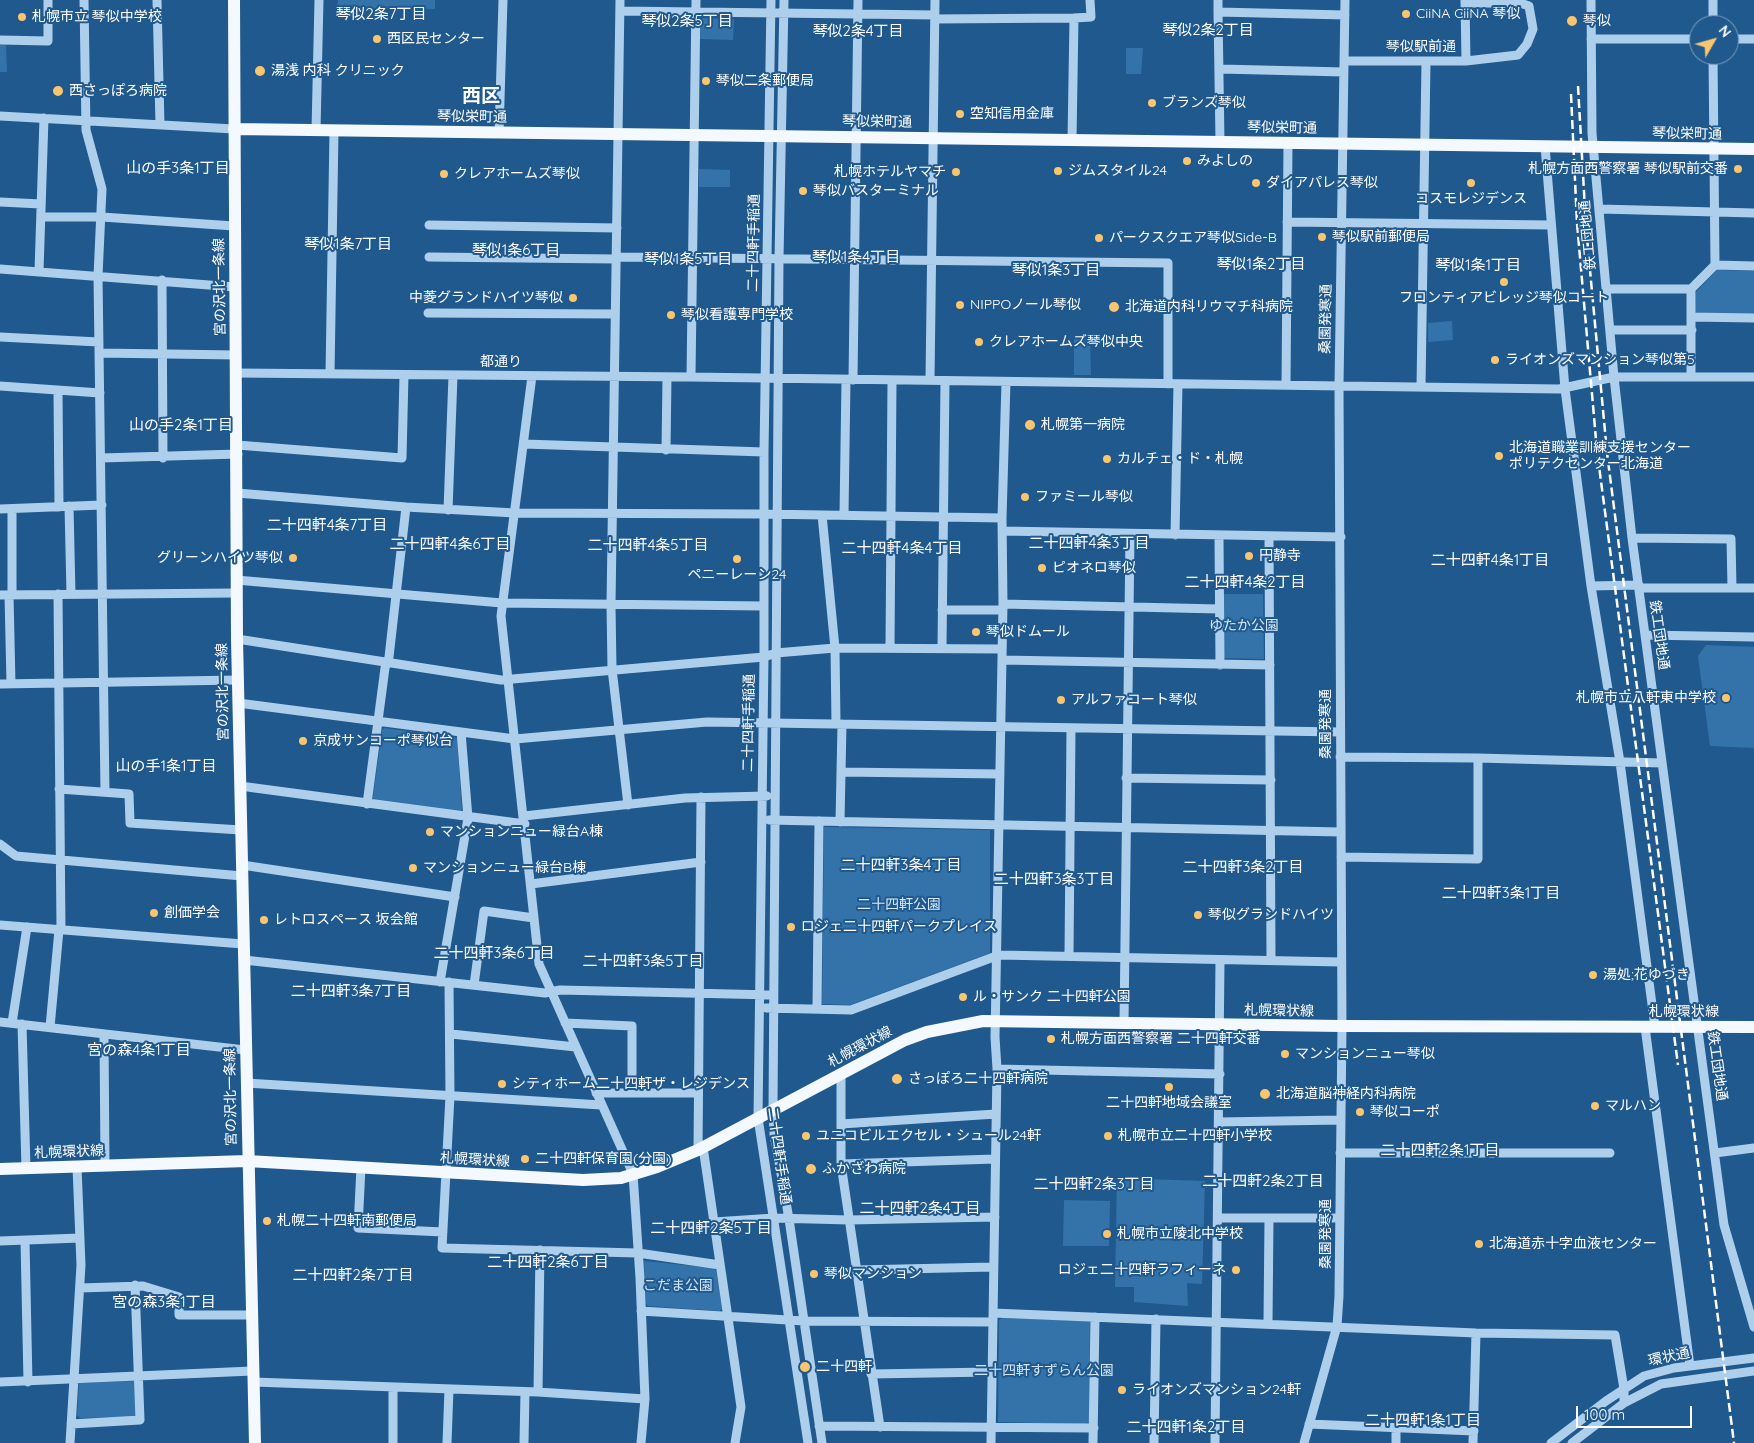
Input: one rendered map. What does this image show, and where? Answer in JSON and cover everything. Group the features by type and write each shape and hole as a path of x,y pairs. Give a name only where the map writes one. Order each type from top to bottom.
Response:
{"main road":[{"name":"宮の沢北一条線","path":"234,0 236,586 250,1315 255,1443"},
{"name":"琴似栄町通","path":"234,129 1595,146 1713,150 1754,149"},
{"name":"札幌環状線","path":"0,1170 247,1162 583,1180 621,1178 657,1167 701,1148 905,1040 964,1023 996,1020 1220,1025 1754,1027"}],"street":[{"path":"0,40 48,41 48,0"},
{"path":"84,0 86,122 102,189 98,276 104,594 105,792"},
{"path":"157,0 160,125"},
{"path":"316,130 320,0"},
{"path":"499,133 503,0"},
{"path":"620,0 611,604 612,669 628,805"},
{"path":"691,377 696,0"},
{"name":"二十四軒手稲通","path":"771,0 779,259 772,1008 773,1110 774,1134 789,1219 822,1443"},
{"name":"二十四軒手稲通","path":"784,0 767,259 758,1118 808,1443"},
{"path":"844,516 854,261 858,0"},
{"path":"930,380 935,0"},
{"path":"620,11 1074,18 1091,17 1090,0"},
{"path":"1218,0 1220,142"},
{"name":"桑園発寒通","path":"1304,1443 1338,1326 1342,1026 1339,386 1345,0"},
{"name":"鉄工団地通","path":"1591,0 1592,132 1595,146 1614,378 1632,538 1724,1225 1754,1327"},
{"path":"1713,0 1713,15"},
{"path":"1465,1 1520,3 1529,6 1533,29 1527,44 1518,55 1466,61"},
{"name":"琴似駅前通","path":"1344,61 1466,61 1465,1"},
{"path":"1218,12 1344,15"},
{"path":"1072,140 1074,18"},
{"path":"1591,39 1689,39"},
{"path":"1739,39 1754,39"},
{"path":"1421,387 1422,223 1426,62"},
{"path":"1691,377 1692,290 1715,265 1716,212 1713,150 1713,65"},
{"path":"1220,69 1344,72"},
{"name":"琴似栄町通","path":"0,116 234,129"},
{"path":"39,272 44,118"},
{"path":"330,374 334,130"},
{"path":"1286,385 1288,143"},
{"path":"1545,146 1565,389 1591,586 1620,762 1690,1366"},
{"path":"0,202 41,204"},
{"path":"1600,209 1754,213"},
{"path":"41,217 102,217 234,226"},
{"path":"1287,222 1551,225"},
{"path":"429,225 617,228"},
{"path":"429,257 1168,263 1168,384"},
{"path":"1715,265 1754,266"},
{"path":"0,270 162,280 235,287"},
{"path":"162,280 163,458"},
{"path":"1606,289 1692,290"},
{"path":"428,313 615,314"},
{"path":"1691,317 1754,318"},
{"path":"1610,330 1692,330"},
{"path":"0,336 99,342"},
{"path":"99,353 236,355"},
{"name":"都通り","path":"236,373 614,376 1565,389 1614,378 1754,377"},
{"path":"101,458 163,458 237,450 402,458 404,375"},
{"path":"448,510 453,376"},
{"path":"532,376 501,616 539,964 633,1174 645,1399 641,1443"},
{"path":"666,450 667,377"},
{"path":"890,647 892,380"},
{"path":"942,647 945,381"},
{"path":"991,1443 1003,607 1002,518 1006,382"},
{"path":"1175,534 1178,384"},
{"path":"0,386 100,393"},
{"path":"58,391 59,507"},
{"path":"524,444 764,452"},
{"path":"237,493 406,507 514,513 777,514 1002,518"},
{"path":"0,509 102,505"},
{"path":"70,506 71,594"},
{"path":"367,804 388,663 406,507"},
{"path":"11,684 7,595 12,509"},
{"path":"822,516 835,648 841,772 840,822"},
{"path":"1002,531 1341,537"},
{"path":"1124,1023 1130,534"},
{"path":"1219,536 1220,665"},
{"path":"1269,536 1271,960"},
{"path":"1632,538 1731,539 1732,588"},
{"path":"7,595 104,594 236,586 396,593 502,603 763,606"},
{"path":"1591,586 1754,588"},
{"path":"50,1027 60,930 57,684 58,594"},
{"path":"942,610 1003,607 1219,609"},
{"path":"1646,635 1754,637"},
{"path":"237,639 501,680 764,657 776,653 835,648 942,647 1002,649"},
{"path":"1002,660 1270,665"},
{"path":"0,684 238,680"},
{"path":"238,703 515,739 707,722 1340,732"},
{"path":"1069,956 1072,728"},
{"path":"461,732 468,818 455,897 445,982 451,1034 450,1096 442,1248 638,1253 720,1266"},
{"path":"1340,757 1478,758 1662,763"},
{"path":"1341,858 1478,858 1478,758"},
{"path":"841,772 1000,774"},
{"path":"1126,778 1271,780"},
{"path":"240,786 468,818 524,820 701,797 774,796"},
{"path":"59,788 130,794 130,824 241,830"},
{"path":"701,797 698,1092 701,1148 714,1222 740,1408 735,1443"},
{"path":"761,820 1341,832"},
{"path":"817,1008 819,821"},
{"path":"0,844 16,856 242,870 455,897"},
{"path":"531,884 700,862"},
{"path":"474,985 484,911 534,918"},
{"path":"0,925 243,944"},
{"path":"12,1023 26,927"},
{"path":"759,1007 851,1010 998,955 1341,962"},
{"path":"244,960 545,993 560,990 773,994"},
{"path":"1215,1443 1220,960"},
{"path":"0,1022 245,1050"},
{"path":"565,1023 632,1026 632,1092"},
{"path":"22,1024 26,1169"},
{"path":"104,1034 105,1166"},
{"path":"451,1034 576,1047"},
{"path":"997,1069 1220,1074"},
{"path":"841,1074 841,1164 880,1427"},
{"path":"246,1083 601,1104"},
{"path":"596,1093 698,1092"},
{"path":"841,1124 996,1114"},
{"path":"1219,1122 1340,1120"},
{"path":"1715,1153 1754,1148"},
{"path":"1340,1153 1610,1153"},
{"path":"841,1164 995,1159"},
{"path":"70,1443 80,1288 77,1167"},
{"path":"361,1167 358,1228 443,1232"},
{"path":"714,1222 774,1218 849,1220 995,1217"},
{"path":"1218,1218 1340,1218"},
{"path":"1268,1323 1269,1218"},
{"path":"0,1241 80,1238"},
{"path":"25,1240 28,1382"},
{"path":"538,1392 540,1250"},
{"path":"856,1270 994,1267"},
{"path":"71,1424 140,1420 135,1285"},
{"path":"80,1288 135,1285 179,1297 179,1315 250,1315"},
{"path":"641,1311 804,1321 863,1322 1095,1316 1476,1333 1615,1335 1624,1388 1624,1404"},
{"path":"1093,1443 1095,1316"},
{"path":"1154,1443 1156,1319"},
{"path":"1474,1443 1476,1333"},
{"name":"環状通","path":"1551,1443 1624,1388 1644,1376 1659,1371 1754,1358"},
{"name":"環状通","path":"1572,1443 1624,1404 1661,1384 1754,1371"},
{"path":"871,1374 991,1372"},
{"path":"0,1382 138,1376 253,1376 393,1387 538,1392 645,1399"},
{"path":"393,1387 393,1443"},
{"path":"447,1443 450,1389"},
{"path":"524,1443 525,1392"},
{"path":"1309,1424 1474,1431"},
{"path":"818,1426 1094,1428"},
{"path":"1396,1428 1396,1443"}],"green space":[{"path":"338,0 435,0 435,9 337,8"},
{"path":"701,18 734,19 733,40 700,39"},
{"path":"0,45 6,45 7,72 0,72"},
{"path":"1126,48 1143,48 1141,74 1126,74"},
{"path":"699,169 730,170 730,187 699,187"},
{"path":"1717,270 1754,271 1754,314 1697,314 1695,312 1696,292"},
{"path":"1452,321 1453,340 1428,342 1428,323"},
{"path":"1074,336 1090,336 1091,375 1074,375"},
{"name":"ゆたか公園","path":"1224,594 1263,594 1264,659 1224,658"},
{"name":"札幌市立八軒東中学校","path":"1706,645 1754,647 1754,748 1710,746 1698,656"},
{"path":"384,728 455,737 457,740 462,810 459,812 375,801 373,798 382,730"},
{"name":"二十四軒公園","path":"824,827 990,830 990,953 850,1005 822,1004"},
{"path":"1117,1178 1205,1181 1202,1284 1187,1283 1188,1306 1134,1302 1134,1287 1115,1287"},
{"path":"1064,1200 1110,1201 1109,1246 1063,1246"},
{"name":"こだま公園","path":"644,1261 714,1268 722,1308 720,1311 648,1306 646,1304"},
{"name":"二十四軒すずらん公園","path":"1002,1318 1090,1321 1089,1422 1086,1424 998,1422 999,1320"},
{"path":"135,1381 136,1415 134,1417 80,1418 77,1415 79,1383"}],"railway":[{"path":"1578,86 1586,227 1607,453 1734,1443"},
{"path":"1571,94 1577,223 1597,451 1678,1065"}],"place":[{"name":"CiiNA CiiNA 琴似","path":"1406,14"},
{"name":"札幌市立 琴似中学校","path":"22,17"},
{"name":"琴似","path":"1572,21"},
{"name":"西区民センター","path":"377,39"},
{"name":"湯浅 内科 クリニック","path":"260,71"},
{"name":"琴似二条郵便局","path":"706,81"},
{"name":"西さっぽろ病院","path":"58,91"},
{"name":"ブランズ琴似","path":"1152,103"},
{"name":"空知信用金庫","path":"960,114"},
{"name":"みよしの","path":"1187,161"},
{"name":"札幌方面西警察署 琴似駅前交番","path":"1738,169"},
{"name":"ジムスタイル24","path":"1058,171"},
{"name":"札幌ホテルヤマチ","path":"956,172"},
{"name":"クレアホームズ琴似","path":"444,174"},
{"name":"ダイアパレス琴似","path":"1256,183"},
{"name":"コスモレジデンス","path":"1471,183"},
{"name":"琴似バスターミナル","path":"803,191"},
{"name":"琴似駅前郵便局","path":"1322,237"},
{"name":"パークスクエア琴似Side-B","path":"1099,238"},
{"name":"フロンティアビレッジ琴似コート","path":"1504,282"},
{"name":"中菱グランドハイツ琴似","path":"573,298"},
{"name":"NIPPOノール琴似","path":"960,305"},
{"name":"北海道内科リウマチ科病院","path":"1114,307"},
{"name":"琴似看護専門学校","path":"671,315"},
{"name":"クレアホームズ琴似中央","path":"979,342"},
{"name":"ライオンズマンション琴似第5","path":"1495,360"},
{"name":"札幌第一病院","path":"1030,425"},
{"name":"北海道職業訓練支援センター ポリテクセンター北海道","path":"1499,456"},
{"name":"カルチェ・ド・札幌","path":"1107,459"},
{"name":"ファミール琴似","path":"1025,497"},
{"name":"円静寺","path":"1249,556"},
{"name":"グリーンハイツ琴似","path":"293,558"},
{"name":"ペニーレーン24","path":"737,559"},
{"name":"ピオネロ琴似","path":"1042,568"},
{"name":"琴似ドムール","path":"976,632"},
{"name":"札幌市立八軒東中学校","path":"1726,698"},
{"name":"アルファコート琴似","path":"1061,700"},
{"name":"京成サンコーポ琴似台","path":"303,741"},
{"name":"マンションニュー緑台A棟","path":"430,832"},
{"name":"マンションニュー緑台B棟","path":"413,868"},
{"name":"創価学会","path":"154,913"},
{"name":"琴似グランドハイツ","path":"1198,915"},
{"name":"レトロスペース 坂会館","path":"264,920"},
{"name":"ロジェ二十四軒パークプレイス","path":"791,927"},
{"name":"湯処;花ゆづき","path":"1593,975"},
{"name":"ル・サンク 二十四軒公園","path":"963,997"},
{"name":"札幌方面西警察署 二十四軒交番","path":"1051,1039"},
{"name":"マンションニュー琴似","path":"1285,1054"},
{"name":"さっぽろ二十四軒病院","path":"897,1079"},
{"name":"シティホーム二十四軒ザ・レジデンス","path":"502,1084"},
{"name":"二十四軒地域会議室","path":"1169,1087"},
{"name":"北海道脳神経内科病院","path":"1265,1094"},
{"name":"マルハン","path":"1595,1106"},
{"name":"琴似コーポ","path":"1360,1112"},
{"name":"ユニコビルエクセル・シュール24軒","path":"806,1136"},
{"name":"札幌市立二十四軒小学校","path":"1108,1136"},
{"name":"二十四軒保育園(分園)","path":"525,1159"},
{"name":"ふかざわ病院","path":"811,1169"},
{"name":"札幌二十四軒南郵便局","path":"267,1221"},
{"name":"札幌市立陵北中学校","path":"1107,1234"},
{"name":"北海道赤十字血液センター","path":"1479,1244"},
{"name":"ロジェ二十四軒ラフィーネ","path":"1236,1270"},
{"name":"琴似マンション","path":"814,1274"},
{"name":"二十四軒","path":"805,1367"},
{"name":"ライオンズマンション24軒","path":"1122,1390"}],"district":[{"name":"琴似2条7丁目","path":"381,14"},
{"name":"琴似2条5丁目","path":"687,21"},
{"name":"琴似2条2丁目","path":"1208,30"},
{"name":"琴似2条4丁目","path":"858,31"},
{"name":"西区","path":"481,96"},
{"name":"山の手3条1丁目","path":"178,168"},
{"name":"琴似1条7丁目","path":"348,244"},
{"name":"琴似1条6丁目","path":"516,250"},
{"name":"琴似1条4丁目","path":"856,257"},
{"name":"琴似1条5丁目","path":"688,259"},
{"name":"琴似1条2丁目","path":"1261,264"},
{"name":"琴似1条1丁目","path":"1478,265"},
{"name":"琴似1条3丁目","path":"1056,270"},
{"name":"山の手2条1丁目","path":"181,425"},
{"name":"二十四軒4条7丁目","path":"327,525"},
{"name":"二十四軒4条3丁目","path":"1089,543"},
{"name":"二十四軒4条6丁目","path":"450,544"},
{"name":"二十四軒4条5丁目","path":"648,545"},
{"name":"二十四軒4条4丁目","path":"902,548"},
{"name":"二十四軒4条1丁目","path":"1490,560"},
{"name":"二十四軒4条2丁目","path":"1245,582"},
{"name":"山の手1条1丁目","path":"166,766"},
{"name":"二十四軒3条4丁目","path":"901,865"},
{"name":"二十四軒3条2丁目","path":"1243,867"},
{"name":"二十四軒3条3丁目","path":"1054,879"},
{"name":"二十四軒3条1丁目","path":"1501,893"},
{"name":"二十四軒3条6丁目","path":"494,953"},
{"name":"二十四軒3条5丁目","path":"643,961"},
{"name":"二十四軒3条7丁目","path":"351,991"},
{"name":"宮の森4条1丁目","path":"139,1050"},
{"name":"二十四軒2条1丁目","path":"1440,1150"},
{"name":"二十四軒2条2丁目","path":"1263,1181"},
{"name":"二十四軒2条3丁目","path":"1094,1184"},
{"name":"二十四軒2条4丁目","path":"920,1208"},
{"name":"二十四軒2条5丁目","path":"711,1228"},
{"name":"二十四軒2条6丁目","path":"548,1262"},
{"name":"二十四軒2条7丁目","path":"353,1275"},
{"name":"宮の森3条1丁目","path":"164,1302"},
{"name":"二十四軒1条1丁目","path":"1423,1420"},
{"name":"二十四軒1条2丁目","path":"1186,1427"}]}
